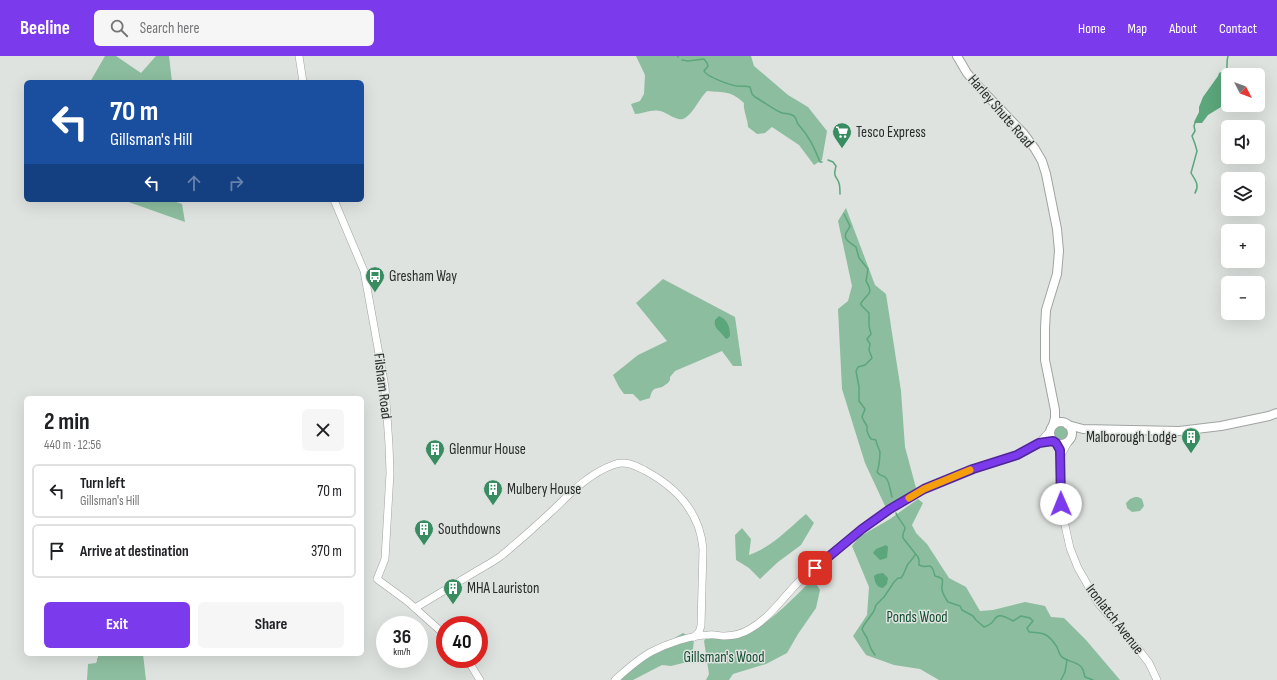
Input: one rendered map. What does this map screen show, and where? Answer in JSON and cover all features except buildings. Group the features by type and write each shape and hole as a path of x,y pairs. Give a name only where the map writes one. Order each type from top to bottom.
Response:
{"main road":[{"name":"Harley Shute Road","path":"957,56 967,73 1027,139 1042,162 1046,174 1057,229 1059,251 1057,274 1046,310 1045,328 1045,360 1056,418 1052,428"},
{"path":"1055,410 1059,418 1072,431 1069,440"},
{"path":"1083,429 1075,433 1069,440 1062,444 1055,442 1050,437 1052,428 1058,422 1083,429 1179,431 1221,426 1277,413"}],"street":[{"path":"299,56 303,80"},
{"name":"Filsham Road","path":"335,202 364,271 385,388 390,445 390,473 385,559 377,579 415,608"},
{"path":"615,680 650,652 670,644 708,634 724,636 746,632 769,615 791,590 826,558 890,509 916,494 973,469 1017,455 1039,443 1052,428"},
{"path":"1060,455 1069,440"},
{"path":"1039,443 1055,442"},
{"name":"Ironlatch Avenue","path":"1055,442 1060,455 1062,512 1070,548 1078,568 1098,603 1149,662 1157,680"},
{"path":"436,627 415,608 499,557 540,523 588,477 613,464 624,462 636,466 652,475 668,485 681,496 691,510 698,525 702,536 703,549 703,591 701,626 699,632 694,637"},
{"path":"701,626 708,634"},
{"path":"473,668 480,680"}],"green space":[{"path":"105,56 116,56 141,73 156,56 169,56 172,80 91,80"},
{"path":"636,56 751,56 754,66 788,95 808,107 827,131 822,160 814,165 799,145 772,127 765,133 757,134 748,127 744,103 735,96 727,93 707,91 691,112 682,119 657,111 635,114 631,104 640,101 644,94 645,75"},
{"path":"129,202 176,202 182,204 185,222"},
{"path":"846,208 875,285 886,294 901,391 905,447 916,488 886,508 865,463 842,389 838,309 848,301 852,286 838,221"},
{"path":"663,279 735,317 742,366 733,366 722,351 675,371 667,384 654,389 650,398 640,401 633,394 624,394 613,375 638,355 667,341 636,303"},
{"path":"1061,425 1067,427 1069,433 1067,439 1061,441 1055,439 1053,433 1055,427"},
{"path":"1135,497 1142,499 1144,506 1140,511 1132,512 1127,508 1126,503"},
{"name":"Ponds Wood","path":"918,499 923,503 912,525 916,533 927,544 949,578 966,587 980,611 993,610 1025,602 1045,606 1051,617 1064,618 1086,640 1120,680 939,680 920,669 894,665 866,655 853,636 867,615 869,587 852,546 859,537 890,519"},
{"path":"806,514 814,523 801,545 778,562 760,579 749,568 736,560 735,535 742,528 751,539 749,555 757,552 772,542"},
{"name":"Gillsman's Wood","path":"813,579 820,590 816,608 787,653 766,664 733,674 729,680 706,680 709,674 704,641 706,638 724,639 745,635 766,622 787,605"},
{"name":"Gillsman's Wood","path":"683,633 694,639 692,659 687,662 671,666 662,665 633,680 612,680 654,650"},
{"path":"98,656 143,656 146,680 87,680 88,664 96,663"}],"shaded area":[{"path":"1221,72 1221,107 1208,115 1202,123 1195,123 1194,122 1199,112 1199,107 1203,97"},
{"path":"719,316 725,320 729,327 730,336 727,339 715,326 715,320"},
{"path":"886,545 888,547 887,558 880,560 873,553 876,549"},
{"path":"883,573 888,578 887,584 883,588 876,584 874,576"}],"waterway":[{"path":"1227,68 1228,56"},
{"path":"682,60 688,61 704,59 708,66 704,71 709,76 737,86 750,87 752,94 755,97 782,113 794,116 811,142 820,162 822,162"},
{"path":"1195,123 1195,131 1192,136 1197,151 1191,173 1197,185 1195,193"},
{"path":"828,160 833,162 836,166 835,175 839,184 840,194"},
{"path":"844,214 850,226 845,235 846,238 856,247 859,258 868,269 866,281 870,289 861,305 869,313 869,326 871,334 867,339 870,344 869,350 872,358 865,365 858,367 856,371 859,387 859,401 865,409 862,417 867,426 869,436 871,439 876,440 880,452 877,472 887,479 892,497"},
{"path":"896,513 905,528 903,538 918,557 919,565 931,566 935,576 942,579 942,590 948,602 960,606 962,610 973,616 984,627 992,623 998,616 1006,617 1013,621 1021,616 1030,618 1033,621 1027,628 1029,632 1042,633 1048,636 1057,647 1063,658 1080,666 1085,677 1093,680"},
{"path":"875,655 862,629 874,611 876,605 884,597 894,582 898,578 901,578 908,564 915,555"},
{"path":"1061,680 1065,672 1067,660"}],"slow traffic":[{"path":"909,498 924,489 970,470"}],"place":[{"name":"Tesco Express","path":"842,149"},
{"name":"Gresham Way","path":"375,293"},
{"name":"Malborough Lodge","path":"1191,454"},
{"name":"Glenmur House","path":"435,466"},
{"name":"Mulbery House","path":"493,506"},
{"name":"Southdowns","path":"424,546"},
{"name":"MHA Lauriston","path":"453,605"}],"route":[{"path":"815,568 862,529 890,509 924,489 973,469 1017,455 1039,443 1053,441 1060,450 1061,504"}]}
